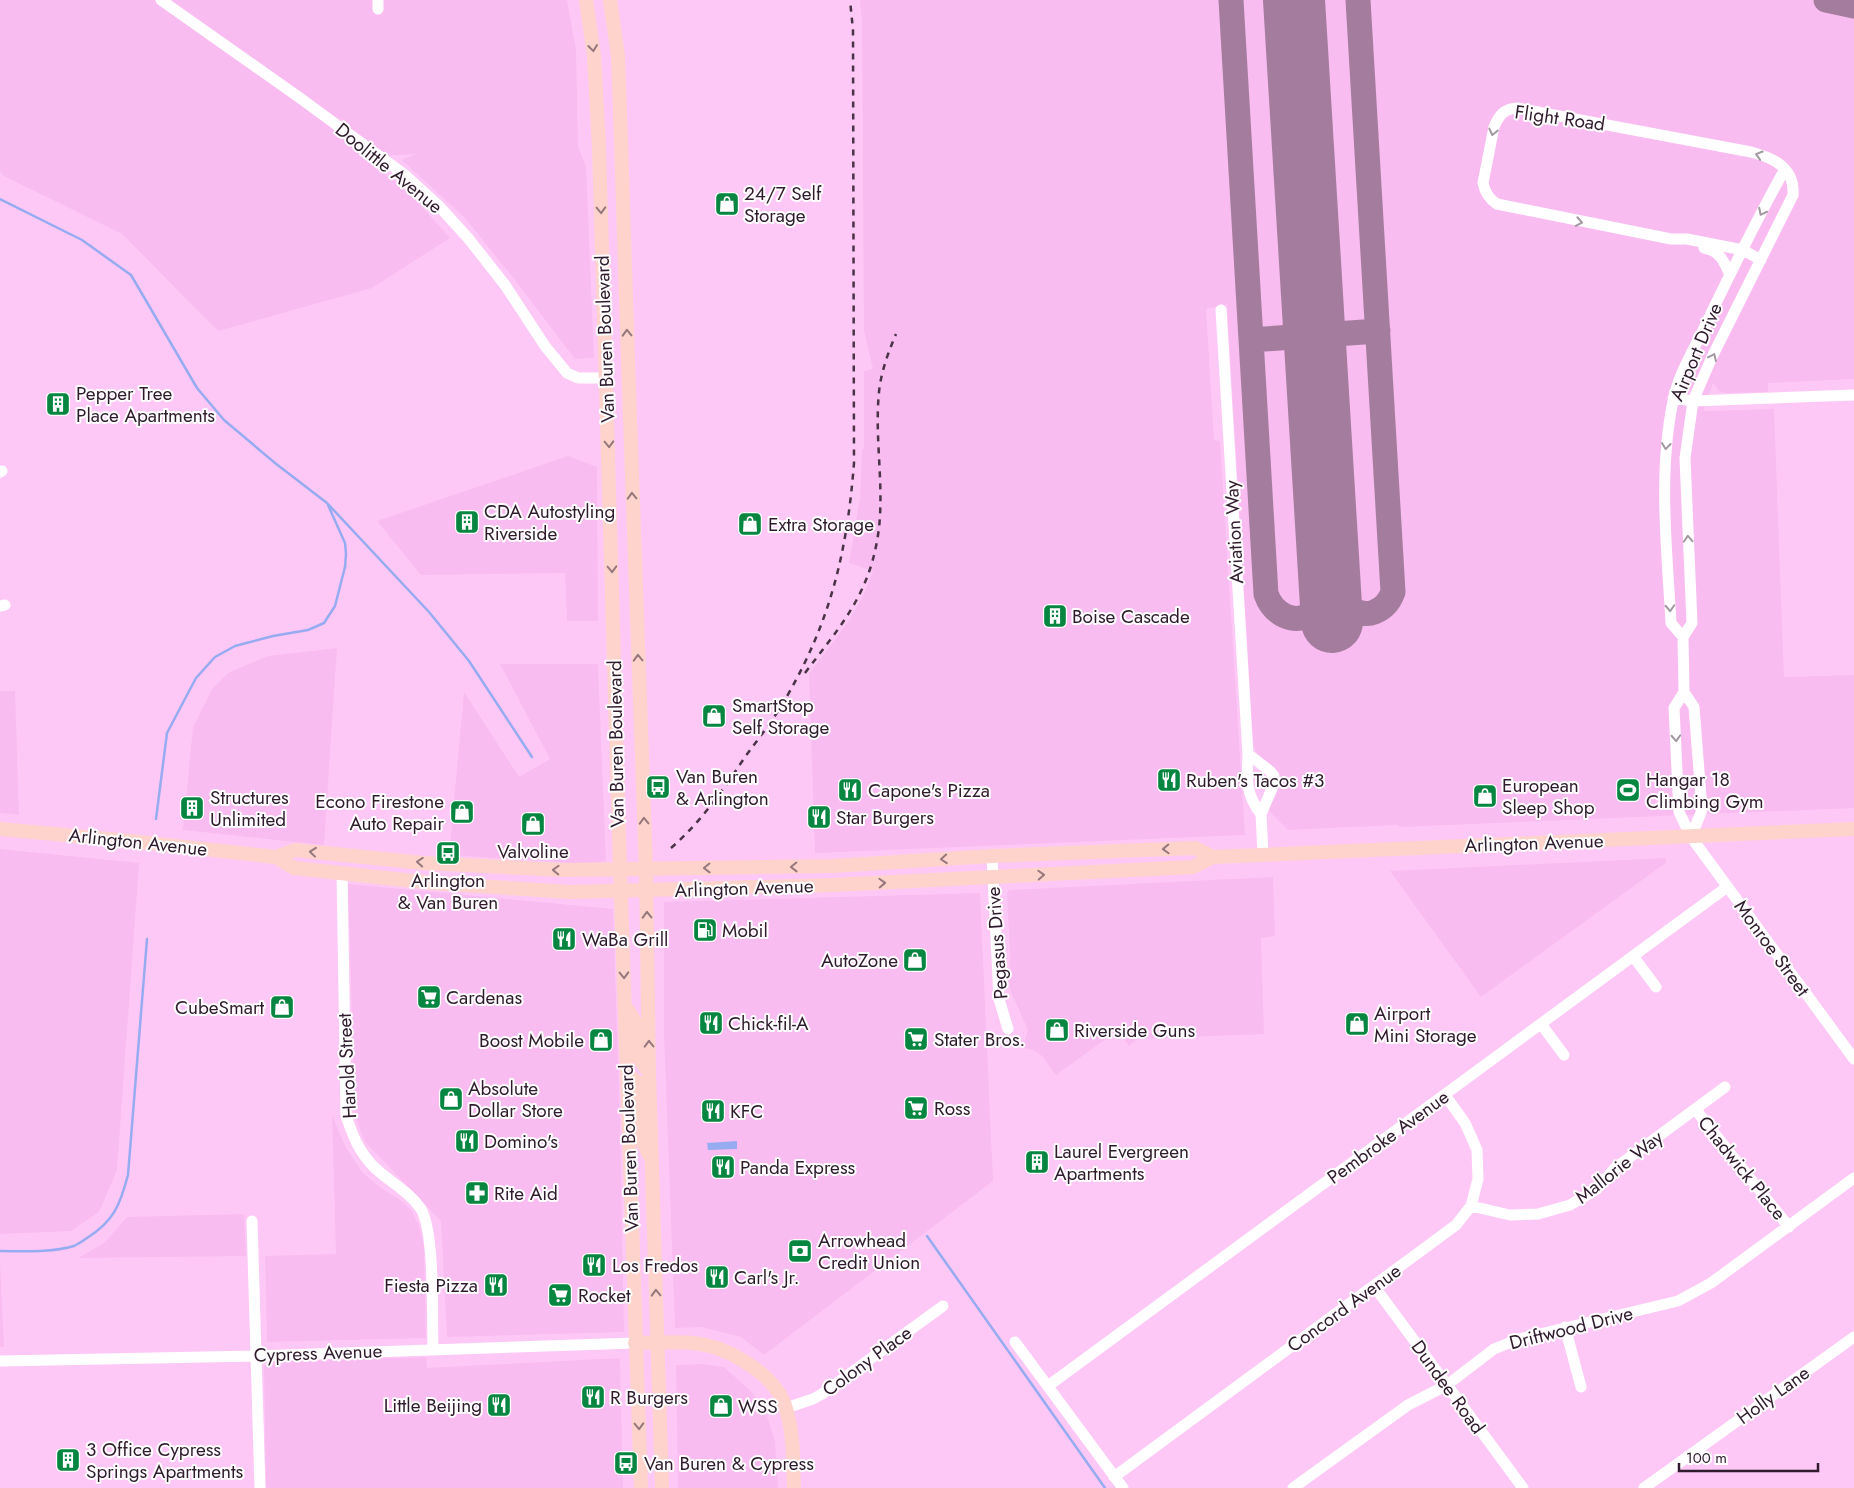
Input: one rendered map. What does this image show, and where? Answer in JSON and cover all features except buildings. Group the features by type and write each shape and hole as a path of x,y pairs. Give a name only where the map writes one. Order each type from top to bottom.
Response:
{"main road":[{"name":"Van Buren Boulevard","path":"586,0 594,56 607,378 620,870 641,1488"},
{"name":"Van Buren Boulevard","path":"610,0 618,56 646,869 649,1073 662,1488"},
{"name":"Arlington Avenue","path":"0,829 130,840 276,857 294,868 432,882 546,891 621,892 993,878 1193,867 1213,857 1854,828"},
{"name":"Arlington Avenue","path":"276,857 295,850 398,861 563,870 620,870 833,866 992,856 1195,848 1213,857"},
{"path":"342,872 342,866 346,862 398,861"},
{"path":"625,1005 637,1026 638,1056 642,1066 649,1073"},
{"path":"627,1074 637,1082 639,1087 641,1137 652,1163"},
{"path":"635,1343 689,1341 706,1343 741,1357 763,1374 780,1392 786,1408 792,1440 794,1488"}],"street":[{"name":"Doolittle Avenue","path":"161,0 405,175 438,205 468,238 505,285 545,346 567,372 578,378 607,378"},
{"name":"Flight Road","path":"1761,260 1743,250 1687,239 1671,239 1502,206 1492,201 1484,190 1483,183 1494,127 1501,114 1511,108 1526,109 1751,152 1774,160 1786,169"},
{"name":"Airport Drive","path":"1682,637 1692,623 1685,458 1692,401 1793,195 1794,185 1786,169 1730,275 1693,351 1673,398 1665,457 1665,504 1671,623 1682,637 1684,692 1694,707 1702,810 1691,836"},
{"path":"1671,239 1684,245 1708,249 1718,253 1724,259 1730,275"},
{"name":"Aviation Way","path":"1221,310 1248,754 1248,790 1254,806 1261,814"},
{"path":"1673,398 1692,401 1854,395"},
{"name":"Airport Drive","path":"1684,692 1674,708 1679,812 1691,836"},
{"name":"Aviation Way","path":"1248,754 1274,776 1274,784 1261,814 1263,855"},
{"name":"Monroe Street","path":"1691,836 1854,1059"},
{"name":"Pegasus Drive","path":"992,856 999,999 1008,1029"},
{"name":"Harold Street","path":"342,872 346,1116 356,1146 374,1167 404,1190 422,1210 430,1236 433,1350"},
{"name":"Pembroke Avenue","path":"1048,1386 1727,887"},
{"path":"1633,956 1656,987"},
{"path":"1541,1024 1564,1055"},
{"name":"Mallorie Way","path":"1471,1206 1510,1215 1538,1214 1570,1205 1597,1189 1614,1169 1725,1087"},
{"name":"Concord Avenue","path":"1114,1477 1456,1225 1471,1206 1478,1180 1477,1150 1465,1123 1445,1095"},
{"name":"Chadwick Place","path":"1695,1109 1789,1227"},
{"name":"Driftwood Drive","path":"1293,1488 1408,1405 1447,1385 1494,1349 1519,1339 1565,1327 1650,1309 1678,1301 1711,1284 1854,1178"},
{"path":"252,1221 260,1488"},
{"name":"Dundee Road","path":"1374,1286 1523,1488"},
{"name":"Colony Place","path":"786,1408 806,1402 822,1394 943,1306"},
{"path":"1565,1327 1581,1387"},
{"name":"Holly Lane","path":"1644,1488 1854,1337"},
{"path":"1015,1342 1122,1488"},
{"name":"Cypress Avenue","path":"0,1361 256,1356 635,1343"}],"shaded area":[{"path":"0,0 567,0 576,50 578,147 586,166 594,358 575,359 465,218 402,160 416,154 361,157 408,191 450,238 372,288 218,331 122,234 4,176 0,171"},
{"path":"860,0 1854,0 1854,379 1768,383 1768,392 1726,393 1719,391 1713,383 1703,411 1774,409 1784,677 1854,675 1854,808 1288,830 1268,810 1273,767 1256,752 1253,742 1227,304 1206,309 1214,440 1220,441 1245,835 815,853 809,674 848,622 863,596 873,571 849,563 860,498 862,449 864,449 864,371 873,369 864,331 862,25"},
{"path":"568,456 597,467 598,621 567,621 565,573 421,575 377,521"},
{"path":"337,648 324,845 183,830 193,727 212,689 228,673 268,656"},
{"path":"500,664 598,664 606,861 590,864 449,855 464,692 519,777 550,759"},
{"path":"0,691 15,691 19,815 0,813"},
{"path":"0,849 139,863 117,1170 99,1212 71,1231 0,1234"},
{"path":"1665,858 1667,862 1481,997 1390,871"},
{"path":"1273,877 1275,936 1261,938 1264,1034 1137,1039 1129,1046 1117,1031 1056,1075 1042,1056 1034,1050 1022,1048 1028,1030 1011,992 1009,981 1010,956 1007,893 1009,890"},
{"path":"348,884 613,909 624,1332 447,1337 441,1221 365,1142 355,1118"},
{"path":"980,893 993,1181 764,1355 741,1337 701,1327 675,1328 664,1032 664,902"},
{"path":"332,1115 345,1146 362,1172 411,1210 419,1225 424,1247 426,1338 267,1342 265,1256 336,1254"},
{"path":"244,1214 246,1256 78,1258 104,1243 127,1217"},
{"path":"0,1262 4,1347 0,1347"},
{"path":"426,1357 427,1368 620,1358 623,1488 266,1488 264,1367 268,1362"},
{"path":"701,1364 724,1367 752,1392 767,1416 775,1441 778,1488 678,1488 676,1365"}],"water":[{"path":"737,1141 737,1149 708,1150 707,1143"}],"waterway":[{"path":"0,199 82,240 131,275 197,388 224,420 327,503 429,612 469,661 532,757"},
{"path":"156,819 167,733 196,678 215,657 235,646 273,636 308,630 324,623 335,606 345,567 346,554 345,543 328,505"},
{"path":"0,1251 46,1251 74,1246 104,1225 119,1204 128,1175 147,939"},
{"path":"927,1236 1105,1488"}],"taxiway":[{"path":"1231,0 1266,594 1269,601 1279,612 1292,618 1306,617 1313,613 1321,604 1330,586 1349,607 1362,613 1375,612 1380,609 1390,599 1393,592 1358,0"},
{"path":"1826,0 1854,6"},
{"path":"1251,340 1378,331"}],"runway":[{"path":"1294,0 1332,622"}],"railway":[{"path":"671,848 711,805 786,698 815,641 834,585 841,556 847,526 854,463 853,30 850,0"},
{"path":"805,673 850,612 859,596 872,561 877,541 880,504 879,392 885,363 896,334"}],"place":[{"name":"24/7 Self Storage","path":"727,204"},
{"name":"Pepper Tree Place Apartments","path":"58,404"},
{"name":"CDA Autostyling Riverside","path":"467,522"},
{"name":"Extra Storage","path":"750,524"},
{"name":"Boise Cascade","path":"1055,616"},
{"name":"SmartStop Self Storage","path":"714,716"},
{"name":"Ruben's Tacos #3","path":"1169,780"},
{"name":"Van Buren & Arlington","path":"658,787"},
{"name":"Capone's Pizza","path":"850,790"},
{"name":"Hangar 18 Climbing Gym","path":"1628,790"},
{"name":"European Sleep Shop","path":"1485,796"},
{"name":"Structures Unlimited","path":"192,808"},
{"name":"Econo Firestone Auto Repair","path":"462,812"},
{"name":"Star Burgers","path":"819,817"},
{"name":"Valvoline","path":"533,824"},
{"name":"Arlington & Van Buren","path":"448,853"},
{"name":"Mobil","path":"705,930"},
{"name":"WaBa Grill","path":"564,939"},
{"name":"AutoZone","path":"915,960"},
{"name":"Cardenas","path":"429,997"},
{"name":"CubeSmart","path":"282,1007"},
{"name":"Chick-fil-A","path":"711,1023"},
{"name":"Airport Mini Storage","path":"1357,1024"},
{"name":"Riverside Guns","path":"1057,1030"},
{"name":"Stater Bros.","path":"916,1039"},
{"name":"Boost Mobile","path":"601,1040"},
{"name":"Absolute Dollar Store","path":"451,1099"},
{"name":"Ross","path":"916,1108"},
{"name":"KFC","path":"713,1111"},
{"name":"Domino's","path":"467,1141"},
{"name":"Laurel Evergreen Apartments","path":"1037,1162"},
{"name":"Panda Express","path":"723,1167"},
{"name":"Rite Aid","path":"477,1193"},
{"name":"Arrowhead Credit Union","path":"800,1251"},
{"name":"Los Fredos","path":"594,1265"},
{"name":"Carl's Jr.","path":"717,1277"},
{"name":"Fiesta Pizza","path":"496,1285"},
{"name":"Rocket","path":"560,1295"},
{"name":"R Burgers","path":"593,1397"},
{"name":"Little Beijing","path":"499,1405"},
{"name":"WSS","path":"721,1406"},
{"name":"3 Office Cypress Springs Apartments","path":"68,1460"},
{"name":"Van Buren & Cypress","path":"626,1463"}]}
